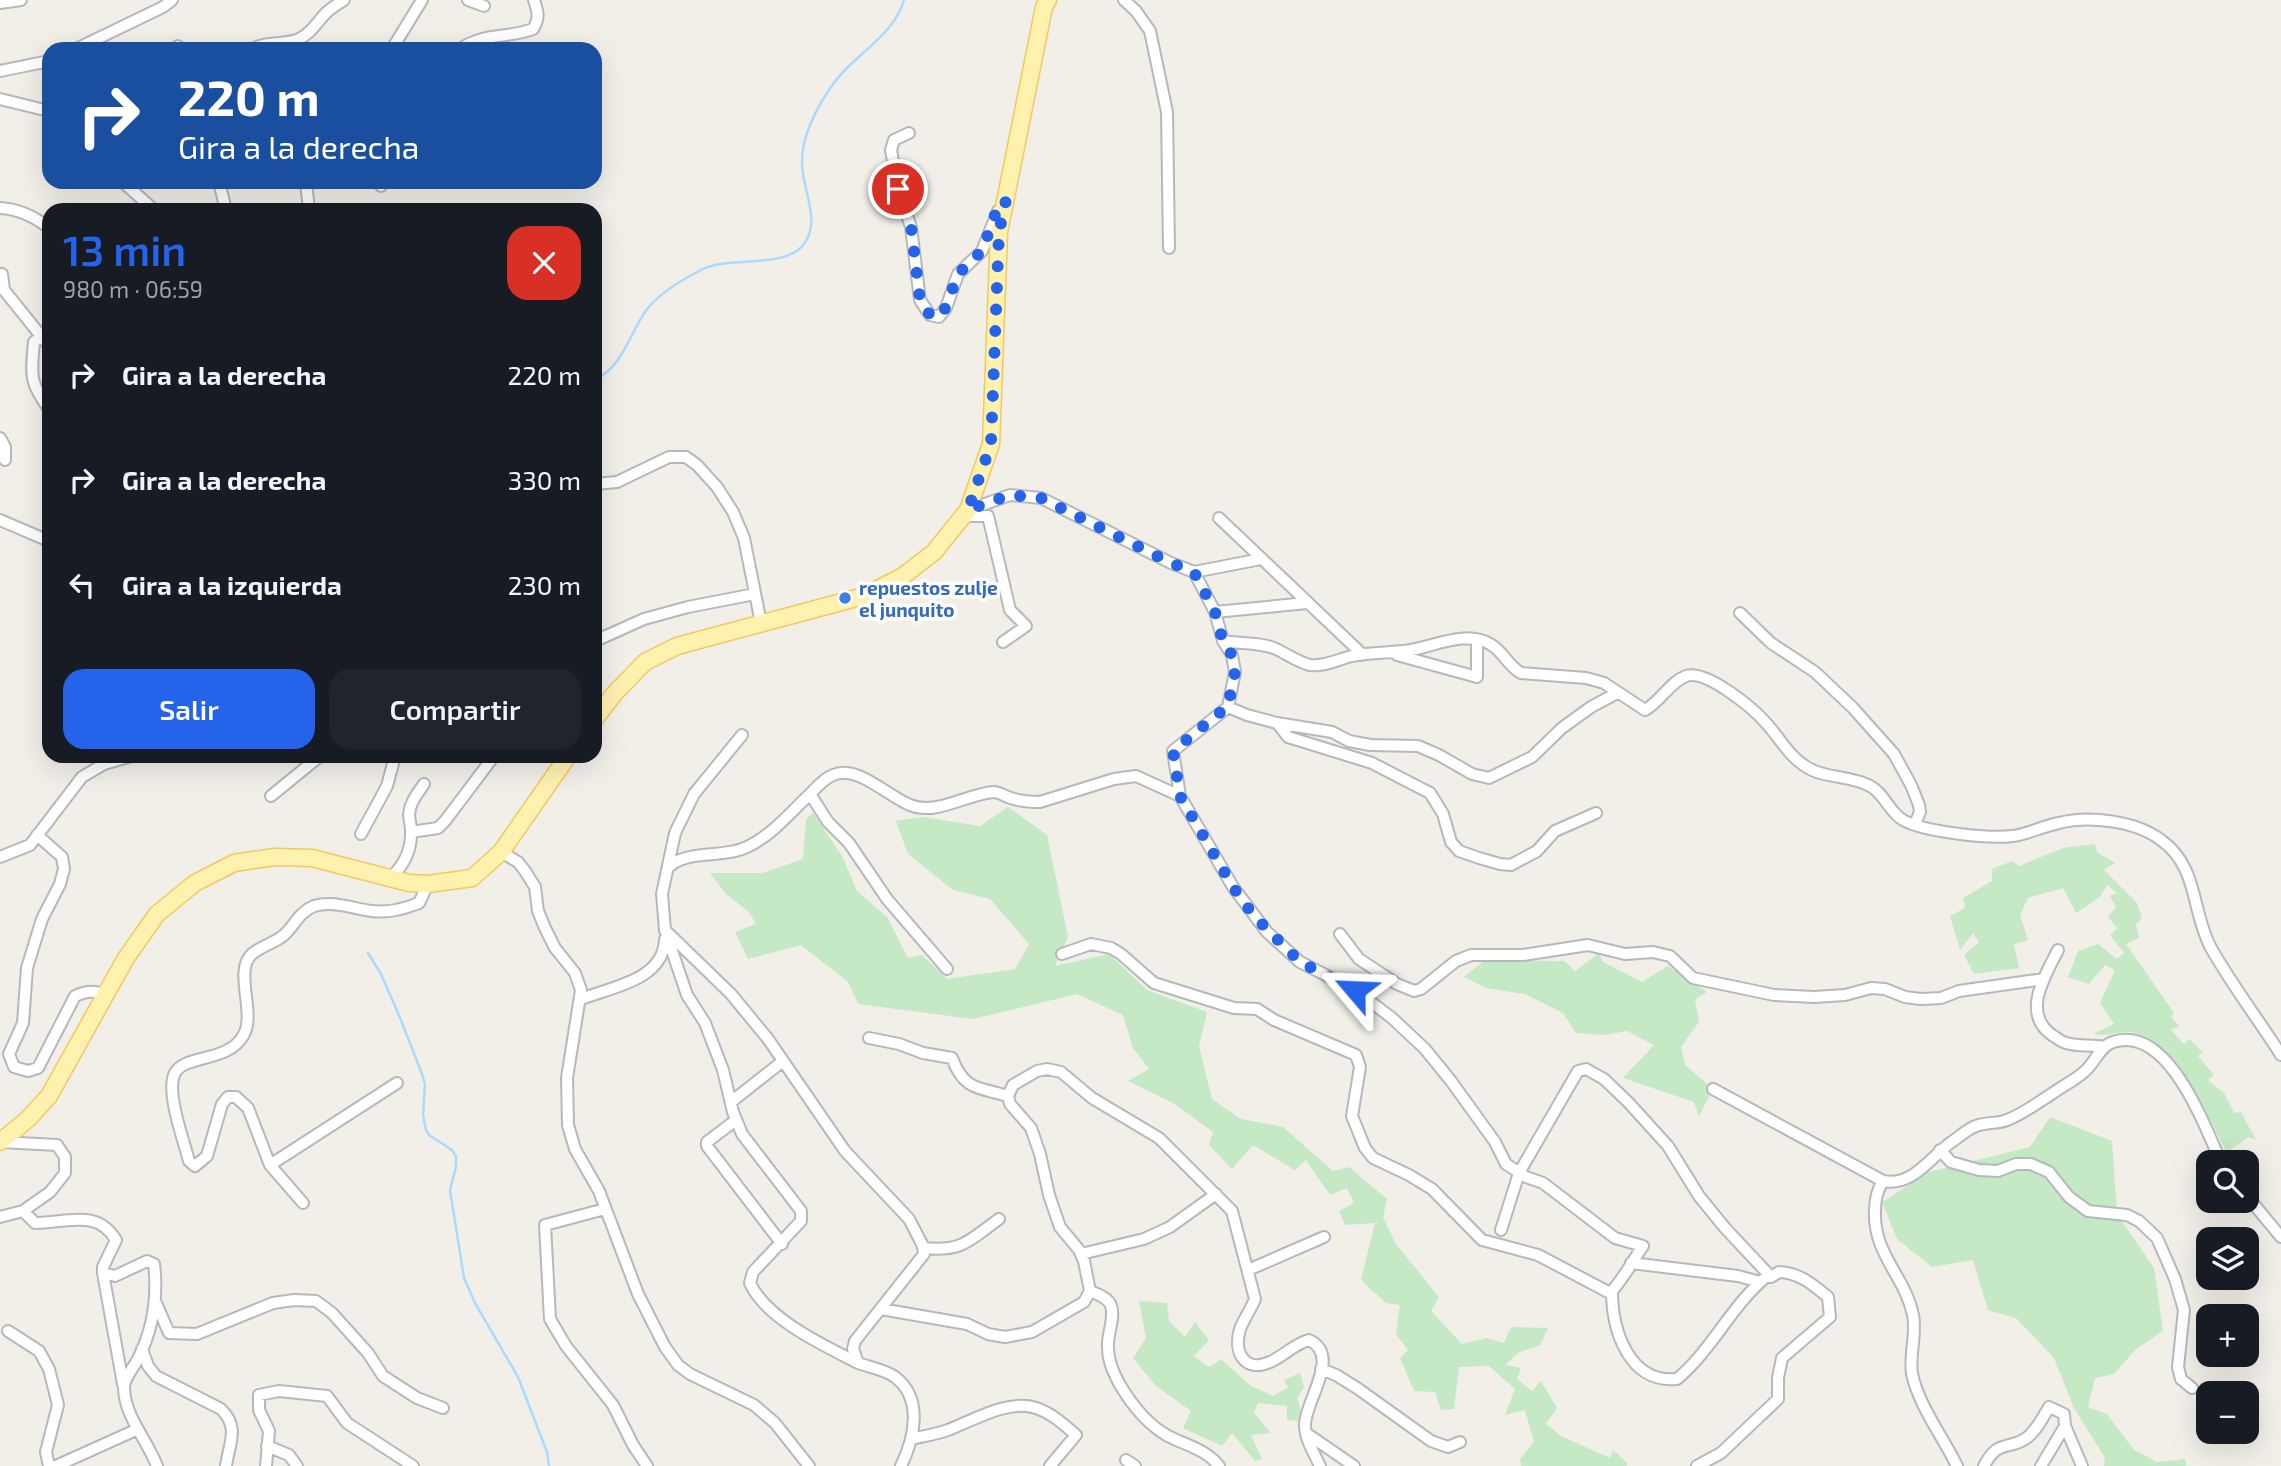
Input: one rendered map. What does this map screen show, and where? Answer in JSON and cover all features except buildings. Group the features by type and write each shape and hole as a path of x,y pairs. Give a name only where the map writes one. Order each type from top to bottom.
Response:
{"main road":[{"path":"602,710 645,662 677,646 864,596 903,576 934,552 965,513 991,444 999,232 1044,7 1048,0"},
{"path":"0,1142 49,1096 108,995 126,958 157,914 195,883 234,863 274,858 312,858 389,879 428,884 472,878 500,852 563,763"}],"street":[{"path":"0,3 21,0"},
{"path":"90,42 172,0"},
{"path":"289,42 300,39 313,30 326,13 344,0"},
{"path":"396,42 422,0"},
{"path":"467,0 484,6"},
{"path":"471,42 533,29 538,22 534,0"},
{"path":"1124,0 1136,11 1150,31 1167,112 1169,248"},
{"path":"0,71 42,62"},
{"path":"0,99 42,109"},
{"path":"909,133 894,140 891,150 898,189 911,226 920,300 930,315 939,317 946,307 958,274 982,251 995,215 1006,200"},
{"path":"131,189 147,203"},
{"path":"0,208 36,218 42,223"},
{"path":"2,274 4,290 42,329"},
{"path":"42,335 34,342 31,373 35,391 42,400"},
{"path":"0,439 5,447 5,460"},
{"path":"602,483 617,482 669,457 686,457 697,466 717,487 733,512 744,538 761,623"},
{"path":"965,513 1010,495 1041,498 1194,572 1261,559"},
{"path":"965,513 988,516 1010,610 1026,626 1003,642"},
{"path":"1219,518 1362,654"},
{"path":"0,520 42,538"},
{"path":"1194,572 1215,612 1223,642 1232,655 1235,672 1228,706 1173,751 1180,796 1233,887 1267,932 1300,962 1355,990 1392,1018 1425,1049 1495,1142 1506,1164 1543,1183 1615,1238 1643,1246 1629,1271 1612,1290 1616,1331 1625,1350 1648,1375 1664,1381 1677,1379 1706,1349 1729,1315 1766,1279 1779,1272 1794,1273 1811,1282 1828,1297 1830,1317 1782,1358 1778,1399 1720,1453 1696,1466"},
{"path":"602,638 644,619 755,594"},
{"path":"1215,612 1307,603"},
{"path":"1740,613 1771,643 1815,672 1853,708 1894,754 1919,804 1920,813 1915,824"},
{"path":"1223,642 1264,645 1310,665 1323,665 1362,654 1415,650 1436,643 1463,639 1477,640 1490,644 1512,668 1521,673 1586,678 1604,683 1646,710 1686,676 1705,678 1752,709 1805,767 1857,780 1873,788 1903,820 1966,835 1995,838 2061,822 2094,820 2147,832 2162,840 2183,862 2210,946 2281,1055"},
{"path":"1390,653 1477,677 1477,640"},
{"path":"1228,706 1247,715 1278,723 1332,732 1349,741 1370,745 1418,746 1472,775 1489,779 1532,757 1562,728 1591,707 1617,693"},
{"path":"1278,723 1288,737 1372,763 1430,793 1443,814 1451,842 1459,851 1500,864 1511,864 1537,851 1555,831 1596,813"},
{"path":"581,999 647,974 658,965 665,949 662,894 675,833 694,794 741,736"},
{"path":"0,857 30,845 82,777 108,763"},
{"path":"271,796 311,763"},
{"path":"361,834 387,786 393,763"},
{"path":"411,832 438,828 489,763"},
{"path":"667,869 672,863 683,858 725,855 749,847 834,774 846,772 857,773 878,788 920,809 995,792 1027,802 1040,802 1114,779 1136,776 1180,796"},
{"path":"389,879 400,870 409,853 409,814 414,798 424,784"},
{"path":"810,794 828,822 849,843 887,900 947,969"},
{"path":"37,835 62,857 65,869 55,896 42,919 27,968 23,1023 9,1054 14,1067 28,1071 38,1068 75,996 94,991 108,995"},
{"path":"0,849 23,849"},
{"path":"500,852 518,862 535,887 538,911 545,928 555,948 575,974 581,990 566,1078 568,1125 575,1149 599,1192 638,1294 678,1366 754,1405 775,1423 809,1466"},
{"path":"303,1203 270,1166 247,1108 236,1097 228,1097 222,1104 206,1157 195,1166 189,1161 171,1093 174,1073 184,1064 215,1057 235,1047 245,1034 248,1015 244,965 250,955 284,936 296,918 312,907 326,904 373,911 400,911 419,903 428,884"},
{"path":"665,930 731,994 783,1061 845,1151 909,1219 923,1248 924,1254 855,1341 853,1349 858,1363"},
{"path":"665,930 687,995 705,1023 723,1070 742,1134 801,1211 802,1221 753,1272 750,1283 754,1292 781,1317 821,1344 858,1363 895,1376 905,1389 914,1418 912,1439 901,1466"},
{"path":"1340,934 1359,960 1397,984 1414,991 1421,989 1456,961 1471,955 1523,955 1588,945 1625,954 1653,952 1670,956 1693,978 1773,995 1845,995 1871,988 1885,989 1905,997 1941,998 1959,991 2044,979"},
{"path":"1062,954 1091,944 1111,948 1154,984 1234,1008 1257,1009 1274,1020 1356,1055 1360,1066 1352,1116 1365,1148 1373,1158 1432,1189 1482,1240 1538,1255 1612,1294"},
{"path":"2058,950 2035,1006 2037,1019 2046,1031 2065,1043 2105,1047"},
{"path":"869,1038 952,1058 957,1073 964,1082 1008,1096"},
{"path":"1713,1089 1891,1183 1918,1172 1940,1150 1978,1125 2007,1120 2051,1094 2085,1072 2111,1042 2131,1039 2151,1048 2171,1067 2195,1103 2216,1150"},
{"path":"731,1102 783,1061"},
{"path":"881,1309 967,1324 988,1334 1005,1337 1032,1332 1084,1302 1090,1291 1084,1261 1060,1227 1031,1128 1010,1104 1008,1096 1013,1085 1037,1071 1047,1069 1061,1072 1092,1098 1159,1138 1232,1211 1255,1299 1240,1329 1238,1351 1241,1359 1257,1366 1270,1363 1300,1342 1309,1340 1315,1343 1321,1352 1321,1369 1319,1384 1308,1409 1306,1433 1320,1466"},
{"path":"1501,1230 1519,1173 1578,1071 1586,1069 1604,1079 1668,1146 1699,1196 1766,1279"},
{"path":"270,1166 397,1083"},
{"path":"736,1120 707,1142 707,1146 782,1244"},
{"path":"0,1142 57,1145 65,1157 65,1173 50,1192 23,1211 0,1217"},
{"path":"1940,1150 1951,1162 1979,1170 1998,1171 2016,1164 2031,1164 2049,1172 2069,1197 2088,1210 2127,1215 2140,1222 2157,1238 2175,1279 2184,1310 2178,1367 2181,1379 2192,1388"},
{"path":"1883,1181 1878,1189 1875,1207 1874,1225 1878,1245 1902,1284 1913,1316 1912,1374 1923,1403 1957,1466"},
{"path":"1081,1254 1144,1239 1170,1227 1216,1194"},
{"path":"606,1209 545,1225 550,1319 566,1346 613,1405 647,1466"},
{"path":"2259,1210 2281,1237"},
{"path":"23,1211 35,1223 96,1220 109,1229 116,1240 103,1267 103,1273 126,1408 157,1466"},
{"path":"923,1248 959,1248 999,1219"},
{"path":"1248,1270 1324,1237"},
{"path":"103,1273 115,1276 147,1261 154,1264 156,1282 153,1318 142,1349 123,1384"},
{"path":"1631,1264 1766,1279"},
{"path":"1090,1291 1108,1301 1112,1307 1107,1345 1109,1361 1134,1405 1146,1420 1166,1435 1199,1450 1219,1466"},
{"path":"155,1301 169,1333 197,1334 273,1303 316,1301 332,1313 368,1353 383,1376 417,1398 443,1408"},
{"path":"8,1331 39,1351 49,1369 58,1405 46,1452 49,1466"},
{"path":"142,1349 148,1366 156,1376 209,1402 227,1415 232,1432 226,1466"},
{"path":"1321,1369 1357,1388 1432,1441 1448,1447 1460,1442"},
{"path":"266,1466 269,1431 259,1410 259,1395 279,1391 327,1396 347,1423 413,1466"},
{"path":"912,1439 945,1431 989,1413 1016,1407 1035,1407 1051,1415 1076,1435 1050,1466"},
{"path":"1984,1466 2000,1446 2025,1440 2049,1407 2064,1414 2065,1426 2082,1466"},
{"path":"2041,1466 2065,1426"},
{"path":"56,1466 138,1429"},
{"path":"1306,1433 1354,1466"},
{"path":"267,1446 289,1455 297,1466"}],"green space":[{"path":"1008,807 1047,835 1068,937 1055,966 1109,954 1147,990 1207,1012 1199,1046 1212,1099 1241,1119 1283,1127 1333,1171 1349,1167 1387,1199 1383,1217 1396,1244 1439,1297 1431,1311 1462,1344 1487,1338 1504,1343 1511,1327 1548,1328 1540,1345 1518,1353 1505,1365 1521,1368 1517,1379 1532,1391 1541,1381 1557,1408 1546,1424 1561,1436 1610,1458 1613,1450 1627,1466 1521,1466 1520,1459 1534,1442 1525,1410 1505,1415 1515,1389 1489,1366 1459,1367 1454,1409 1441,1410 1435,1392 1414,1391 1400,1358 1408,1350 1396,1334 1400,1305 1386,1303 1361,1280 1375,1223 1345,1225 1339,1211 1354,1203 1347,1188 1330,1195 1306,1160 1295,1170 1253,1145 1232,1169 1209,1145 1213,1132 1173,1103 1128,1081 1149,1069 1133,1048 1123,1015 1077,994 973,1019 858,1004 848,982 801,945 748,959 735,932 756,924 749,912 727,895 710,873 763,873 803,859 806,819 813,813 842,856 857,891 887,917 908,958 922,955 947,979 1015,969 1029,944 990,899 953,890 908,854 896,821 923,817 980,826"},
{"path":"2095,844 2097,852 2115,863 2104,870 2137,903 2142,918 2136,924 2139,938 2126,944 2174,1013 2171,1017 2179,1026 2171,1030 2184,1044 2189,1039 2203,1052 2198,1056 2214,1075 2208,1080 2224,1093 2234,1113 2241,1112 2256,1140 2249,1137 2226,1150 2199,1101 2174,1064 2145,1038 2130,1032 2093,1034 2114,1024 2100,1003 2115,970 2105,965 2089,984 2068,977 2078,951 2098,944 2117,959 2124,953 2110,935 2117,928 2108,917 2116,907 2110,896 2117,893 2107,885 2100,897 2076,913 2063,888 2028,898 2020,915 2028,940 2014,944 2019,968 1974,974 1964,955 1979,942 1973,933 1960,950 1950,916 1965,908 1963,898 1992,881 1992,869 2012,861 2019,866 2063,848"},
{"path":"1599,953 1603,962 1642,982 1668,966 1707,992 1695,1000 1699,1022 1681,1047 1685,1065 1713,1089 1699,1116 1694,1102 1623,1078 1654,1045 1627,1031 1605,1035 1576,1033 1563,1013 1525,994 1486,988 1464,977 1485,960 1564,961 1575,971"},
{"path":"2050,1117 2112,1141 2117,1214 2154,1268 2163,1331 2136,1349 2114,1374 2095,1378 2088,1407 2107,1414 2133,1449 2157,1462 2185,1459 2186,1466 2104,1466 2105,1458 2074,1408 2054,1358 2016,1318 1988,1310 1973,1260 1932,1267 1897,1239 1882,1202 1929,1172 2030,1147"},
{"path":"1139,1301 1167,1303 1169,1321 1185,1337 1195,1322 1209,1340 1194,1356 1209,1367 1221,1359 1251,1386 1273,1396 1288,1387 1284,1380 1300,1373 1304,1387 1297,1398 1301,1410 1298,1421 1287,1420 1287,1406 1258,1403 1254,1413 1271,1433 1251,1435 1262,1459 1255,1461 1232,1433 1222,1446 1183,1428 1191,1411 1156,1386 1133,1358 1146,1338"}],"waterway":[{"path":"602,376 619,358 647,309 673,286 714,265 784,257 796,252 804,244 809,235 811,214 802,156 810,125 821,102 836,81 888,29 904,0"},
{"path":"368,953 381,974 422,1074 425,1084 423,1115 426,1130 456,1156 450,1190 464,1278 475,1303 518,1377 547,1452 549,1466"}],"place":[{"name":"repuestos zulje el junquito","path":"845,598"}],"route":[{"path":"898,189 911,226 920,300 930,315 939,317 946,307 958,274 982,251 995,215 1006,200 999,232 991,444 968,510 1010,495 1041,498 1194,572 1215,612 1223,642 1232,655 1235,672 1228,706 1173,751 1180,796 1233,887 1267,932 1300,962 1355,990"}]}
